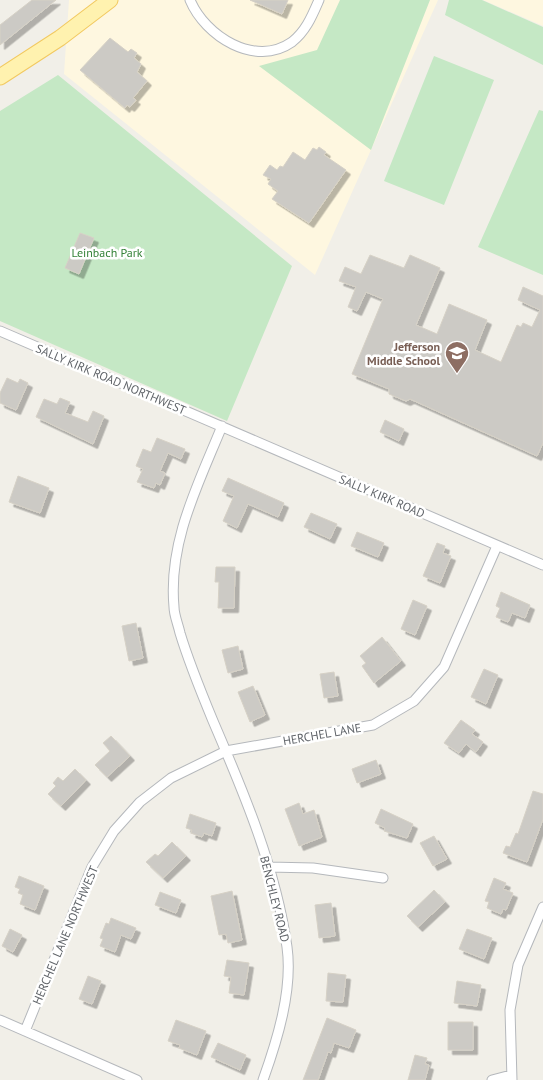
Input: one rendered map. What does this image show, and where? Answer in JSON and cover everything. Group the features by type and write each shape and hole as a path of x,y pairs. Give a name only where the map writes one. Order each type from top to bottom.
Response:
{"main road":[{"path":"0,77 60,38 110,0"}],"street":[{"path":"190,0 200,18 218,35 242,48 260,51 283,47 296,38 308,25 319,0"},
{"name":"SALLY KIRK ROAD NORTHWEST","path":"0,331 222,426"},
{"name":"SALLY KIRK ROAD","path":"222,426 543,565"},
{"name":"BENCHLEY ROAD","path":"222,426 182,526 176,550 174,608 188,661 226,751 269,867 287,948 284,1005 277,1040 263,1080"},
{"name":"HERCHEL LANE","path":"226,751 373,725 414,701 444,667 497,546"},
{"name":"HERCHEL LANE NORTHWEST","path":"25,1031 92,868 114,831 140,802 171,778 226,751"},
{"path":"269,867 313,868 383,878"},
{"path":"492,1080 511,1077 510,1010 518,965 543,907"},
{"path":"0,1020 137,1080"}],"shaded area":[{"path":"69,0 438,0 315,275 64,74"},
{"path":"483,0 543,0 543,26"}],"green space":[{"path":"340,0 430,0 371,150 259,66 317,50"},
{"path":"449,0 482,0 543,27 543,65 445,15"},
{"path":"434,56 494,80 444,205 384,181"},
{"name":"Leinbach Park","path":"58,75 292,266 227,421 0,321 0,111"},
{"path":"539,110 543,111 543,275 478,247"}],"building":[{"path":"32,0 56,0 0,45 0,25"},
{"path":"250,0 288,0 282,14"},
{"path":"110,38 128,52 131,49 137,53 134,58 141,64 137,72 147,81 133,98 136,100 130,107 127,105 125,108 80,70"},
{"path":"319,147 326,152 324,155 346,170 309,223 272,199 278,191 268,184 271,179 263,175 270,165 277,170 280,166 283,167 293,152 305,160 313,148 317,150"},
{"path":"80,233 94,238 79,274 65,268"},
{"path":"370,255 404,268 410,255 440,268 416,325 437,334 449,304 487,320 475,350 501,362 517,325 521,327 523,323 532,327 540,310 518,300 523,287 543,296 543,443 537,456 410,399 406,401 389,394 389,389 352,374 383,299 366,292 357,311 348,307 356,287 339,281 345,267 361,274"},
{"path":"7,378 18,383 20,379 28,383 16,410 0,403 0,393"},
{"path":"60,398 70,402 65,413 88,422 93,411 104,416 93,444 36,417 44,399 57,404"},
{"path":"385,420 404,429 399,441 380,432"},
{"path":"157,438 185,449 181,459 168,453 160,471 165,473 160,485 156,483 154,488 137,482 143,469 136,466 143,449 151,452"},
{"path":"18,476 49,488 40,513 9,502"},
{"path":"228,478 284,503 278,517 248,504 237,528 223,521 234,496 222,491"},
{"path":"311,513 337,524 330,539 304,527"},
{"path":"357,532 384,543 378,557 351,546"},
{"path":"437,543 445,546 443,553 451,556 440,583 423,576"},
{"path":"216,567 235,567 234,608 218,608 219,582 215,582"},
{"path":"501,592 530,605 525,618 512,613 508,622 496,617 500,608 496,606"},
{"path":"413,600 427,606 415,635 401,629"},
{"path":"136,623 143,658 129,661 122,626"},
{"path":"382,637 401,661 374,683 362,666 366,663 360,656"},
{"path":"238,646 243,669 228,673 222,650"},
{"path":"484,669 498,675 486,704 471,697"},
{"path":"334,672 338,696 324,698 320,674"},
{"path":"253,686 265,715 250,722 238,692"},
{"path":"461,720 475,730 472,734 483,742 476,752 466,744 459,753 444,743"},
{"path":"111,736 130,756 107,777 95,765 110,751 103,743"},
{"path":"376,760 381,774 357,783 352,769"},
{"path":"75,769 86,780 61,806 48,794 56,786 53,783 58,777 63,781"},
{"path":"533,791 543,794 543,819 527,862 503,853 506,846 510,847 516,833 518,834"},
{"path":"299,803 303,814 314,810 322,837 299,846 285,809"},
{"path":"381,809 413,824 407,838 384,831 385,828 375,823"},
{"path":"190,814 216,823 212,836 204,833 202,837 191,833 192,830 186,828"},
{"path":"434,836 447,859 433,866 420,843"},
{"path":"172,842 186,856 163,878 146,862 155,854 158,856"},
{"path":"19,876 44,886 35,910 20,904 23,895 18,893 20,889 15,887"},
{"path":"494,878 506,883 503,889 513,893 506,910 503,909 501,914 487,908 489,902 485,901"},
{"path":"434,890 445,902 418,927 407,916"},
{"path":"232,891 242,940 228,943 226,934 219,935 211,896"},
{"path":"160,892 181,900 176,913 155,905"},
{"path":"331,903 335,936 319,938 315,905"},
{"path":"111,918 136,928 131,939 121,935 115,952 100,946 103,939 100,938 106,923 109,924"},
{"path":"10,929 22,935 13,952 2,946"},
{"path":"467,929 492,938 484,959 459,949"},
{"path":"227,960 249,963 244,995 229,993 231,977 224,976"},
{"path":"328,973 346,975 343,1002 326,1001"},
{"path":"88,976 101,981 92,1004 79,999"},
{"path":"457,981 481,985 477,1006 454,1003"},
{"path":"327,1018 356,1030 349,1048 334,1043 331,1053 328,1052 318,1080 303,1080"},
{"path":"176,1020 206,1031 197,1055 179,1048 180,1045 168,1041"},
{"path":"448,1022 473,1022 473,1050 448,1050"},
{"path":"218,1043 246,1055 240,1070 211,1057"},
{"path":"415,1055 427,1058 425,1064 429,1065 425,1080 408,1080"}],"place":[{"name":"Jefferson Middle School","path":"457,374"}]}
